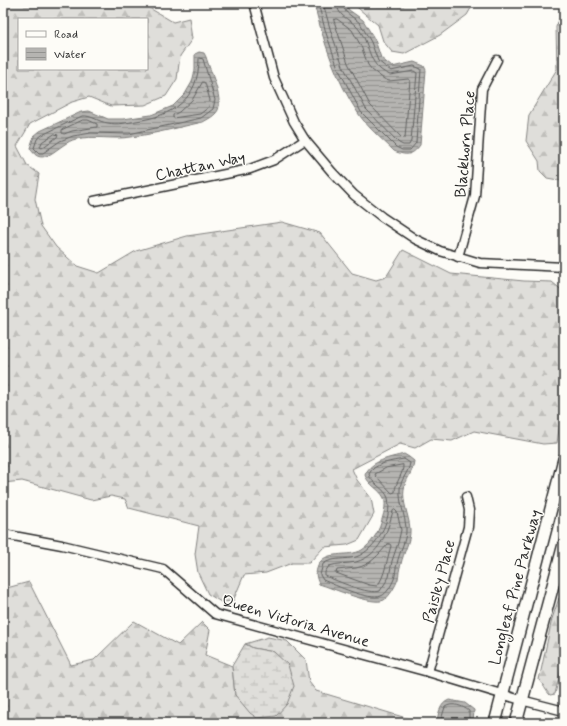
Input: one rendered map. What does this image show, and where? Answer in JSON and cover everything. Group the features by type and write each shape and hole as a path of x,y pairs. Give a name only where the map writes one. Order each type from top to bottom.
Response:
{"main road":[{"name":"Longleaf Pine Parkway","path":"495,723 564,459"},
{"path":"516,723 564,544"}],"street":[{"path":"254,3 274,78 291,115 305,140 354,195 382,217 415,239 440,251 480,263 564,267"},
{"name":"Blackhorn Place","path":"458,257 475,196 482,89 497,60"},
{"name":"Chattan Way","path":"94,201 250,169 274,160 305,140"},
{"name":"Paisley Place","path":"428,672 468,527 469,510 466,497"},
{"name":"Queen Victoria Avenue","path":"3,534 62,544 163,569 215,614 564,711"}],"green space":[{"path":"13,3 141,3 173,22 189,18 192,39 180,56 177,79 166,96 145,105 111,106 89,97 72,102 30,124 17,146 27,165 39,174 35,199 41,226 56,247 77,266 99,273 136,251 187,236 282,222 320,233 352,273 376,280 386,277 403,250 451,274 524,281 552,282 564,292 564,395 557,443 543,444 474,431 452,441 431,439 415,448 400,444 352,469 357,480 371,498 374,514 359,540 347,545 324,547 309,563 292,563 266,573 244,575 233,601 221,602 208,594 198,573 195,554 199,526 129,508 125,499 111,496 91,500 22,481 3,483 3,7"},
{"path":"352,3 474,3 467,15 440,35 404,54 392,52 383,41 378,25"},
{"path":"564,7 564,181 547,178 540,171 539,161 526,141 529,115 557,69 556,27"},
{"path":"29,582 71,665 94,660 134,621 178,645 202,622 210,630 205,655 232,666 235,695 274,652 253,648 245,644 268,637 287,641 306,660 309,682 316,691 423,723 3,723 3,589"},
{"path":"559,598 564,599 564,657 555,694 550,695 539,680 552,619"},
{"path":"245,644 253,648 274,652 288,665 294,686 287,704 276,716 257,718 250,713 235,695 232,666"}],"water":[{"path":"314,3 345,3 349,10 363,20 375,40 381,58 392,67 414,62 424,66 426,70 420,145 411,153 402,154 394,151 370,128 358,113 343,87 331,60"},
{"path":"199,52 204,53 206,57 219,98 217,112 203,122 131,137 90,137 76,139 69,141 51,154 40,157 30,148 34,136 40,131 81,112 89,111 108,119 123,119 151,115 173,106 185,94 192,82 195,70 195,54"},
{"path":"404,454 414,461 405,486 404,494 410,533 396,584 384,600 371,601 319,584 316,573 321,561 326,557 362,550 371,541 380,527 385,501 380,492 371,484 365,475 368,470 382,460"},
{"path":"449,700 465,703 474,710 473,723 436,723 441,707"}]}
